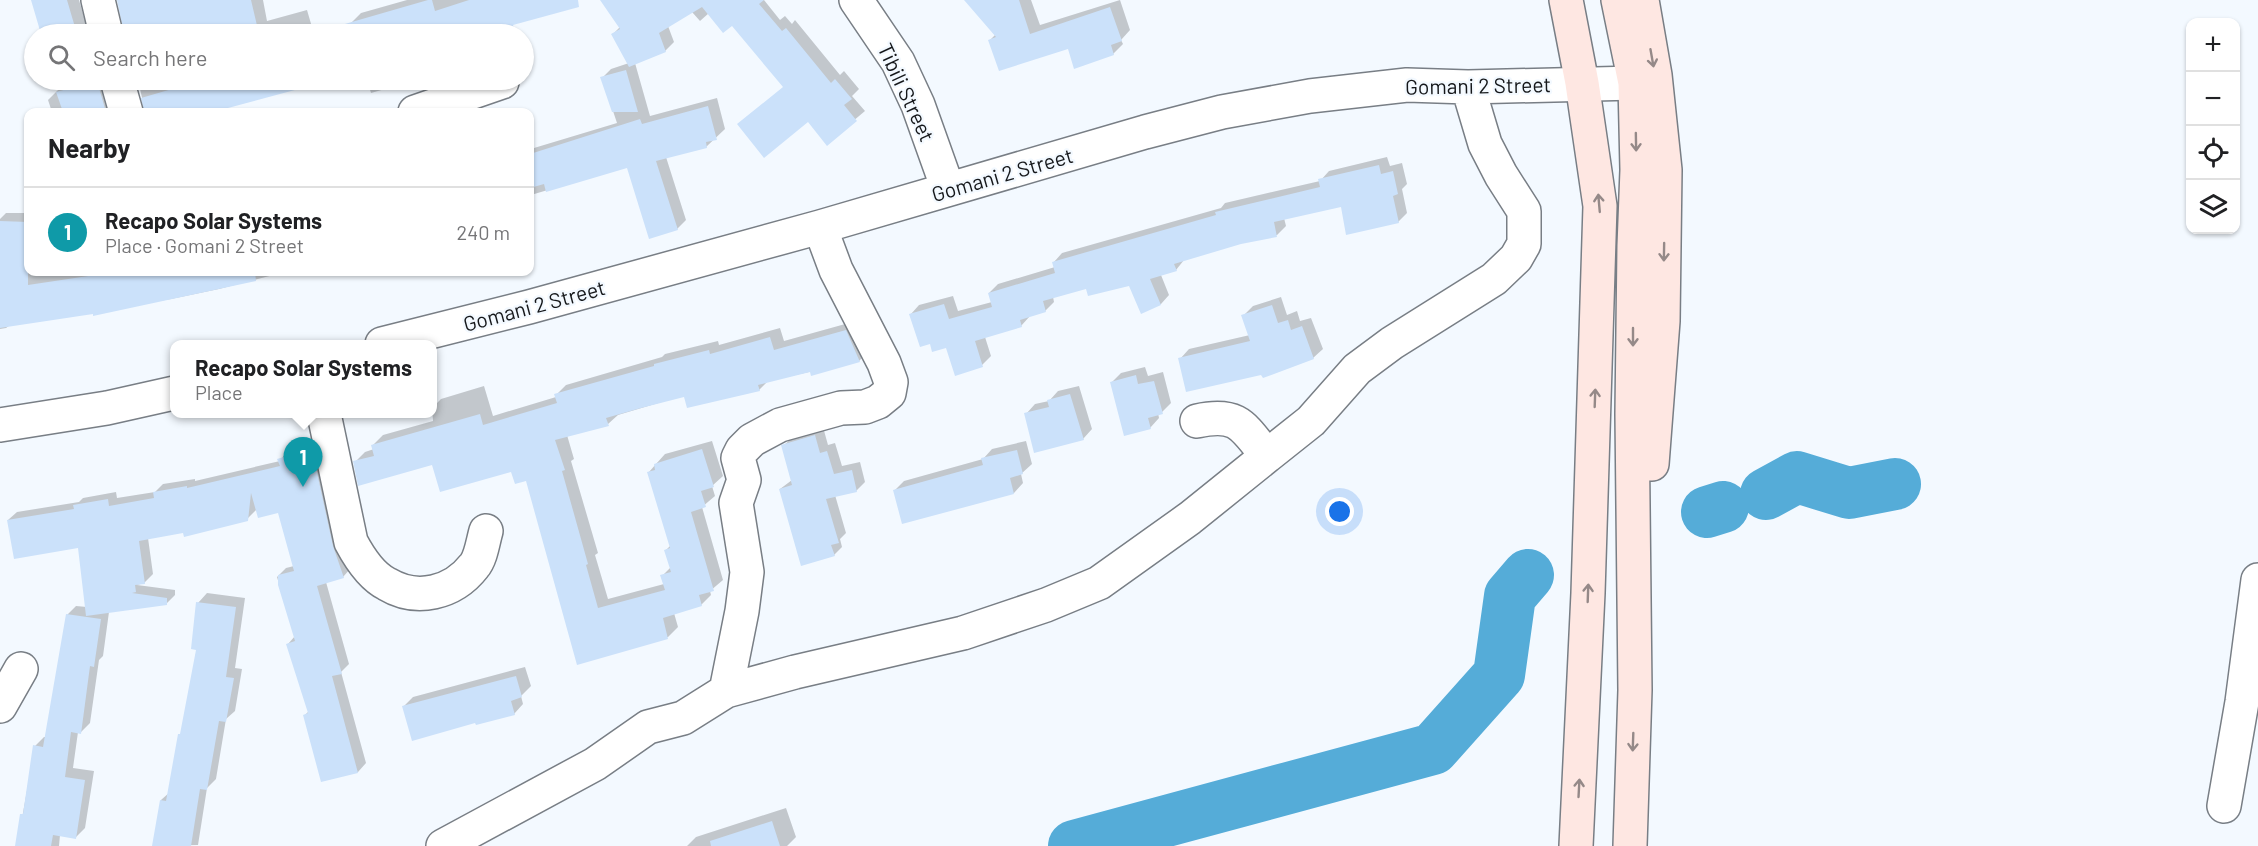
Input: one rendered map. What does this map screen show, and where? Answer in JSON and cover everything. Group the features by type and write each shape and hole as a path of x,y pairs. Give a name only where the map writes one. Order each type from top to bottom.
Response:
{"main road":[{"path":"1566,0 1582,83 1600,206 1589,582 1576,846"},
{"path":"1617,0 1635,83 1637,170 1632,414 1635,690 1630,846"},
{"path":"1635,690 1663,321 1665,170 1655,75 1642,0"}],"street":[{"path":"98,0 104,24"},
{"name":"Tibili Street","path":"856,0 898,62 918,105 948,189"},
{"name":"Gomani 2 Street","path":"401,340 820,227 1222,112 1310,96 1407,86 1468,87 1635,83"},
{"path":"442,846 595,764 648,727 683,718 726,691 795,672 963,633 1046,605 1099,584 1190,518 1311,421 1357,369 1392,343 1494,279 1516,258 1524,244 1524,211 1485,144 1468,87"},
{"path":"120,90 125,108"},
{"path":"427,108 479,90"},
{"path":"726,691 742,611 747,572 736,503 744,480 738,458 741,450 752,440 780,424 831,410 865,406 878,402 889,393 891,382 884,363 837,270 820,227"},
{"path":"0,425 107,408 170,394"},
{"path":"325,418 351,542 360,559 386,584 416,595 452,587 476,565 486,531"},
{"path":"1197,421 1210,418 1233,418 1267,456"},
{"path":"2224,806 2242,702 2258,580"},
{"path":"0,706 21,669"}],"building":[{"path":"31,0 67,0 74,24 38,24"},
{"path":"117,0 251,0 257,24 122,24"},
{"path":"428,0 432,0 435,11 469,0 578,0 579,7 517,24 345,24"},
{"path":"600,0 764,0 759,4 782,31 786,28 831,83 835,79 852,99 844,105 857,121 827,146 808,122 764,158 737,124 783,87 732,26 723,33 702,7 659,33 666,52 629,67 611,34 620,29"},
{"path":"964,0 1019,0 1030,34 1110,7 1122,41 1111,45 1114,55 1074,69 1068,49 999,71 988,40 996,37"},
{"path":"626,70 638,112 612,112 600,77"},
{"path":"100,90 105,108 62,108 56,92"},
{"path":"169,90 295,90 228,108 143,108 141,98"},
{"path":"708,106 717,140 706,142 707,148 656,161 678,230 649,239 627,168 546,192 544,184 534,187 534,153 640,119 642,124"},
{"path":"1379,165 1381,174 1393,171 1398,194 1393,196 1399,223 1346,235 1341,207 1274,222 1277,237 1241,244 1174,264 1177,271 1150,279 1161,305 1141,314 1129,286 1088,296 1086,289 1043,301 1046,312 1020,320 1022,327 975,341 983,367 955,376 946,348 932,352 930,344 920,347 909,314 944,304 949,319 992,307 988,293 1055,273 1052,262 1216,215 1215,212 1320,187 1318,179"},
{"path":"0,221 24,222 24,276 28,276 28,285 88,276 255,276 256,281 93,316 93,314 0,328"},
{"path":"1272,305 1278,323 1288,320 1291,330 1302,326 1314,359 1263,378 1261,375 1186,392 1178,358 1250,341 1241,315"},
{"path":"846,330 860,362 811,376 810,372 758,385 760,391 687,408 684,397 606,418 609,426 555,440 565,470 562,471 598,608 665,590 660,575 671,572 664,550 670,548 647,472 655,470 654,464 702,449 714,487 701,491 706,507 691,512 714,591 699,595 702,606 663,618 668,639 577,665 526,481 515,484 511,472 440,492 432,465 358,486 353,461 374,456 371,445 480,414 483,425 557,403 554,394 709,350 710,354 770,337 774,350"},
{"path":"1136,375 1138,384 1154,381 1163,414 1148,418 1151,429 1124,436 1110,382"},
{"path":"1070,394 1084,440 1034,453 1024,413 1049,407 1047,400"},
{"path":"815,435 820,453 827,451 834,474 852,470 857,492 826,499 839,543 831,545 835,556 801,566 779,489 792,485 781,445"},
{"path":"1017,450 1023,474 1010,478 1014,494 902,524 893,490 983,465 981,458"},
{"path":"304,451 310,471 316,468 333,546 344,578 317,586 342,674 332,676 358,773 321,782 303,715 308,713 286,644 295,641 278,585 278,575 294,571 278,513 258,518 251,493 248,521 184,537 183,533 139,541 145,584 135,585 136,592 132,593 167,598 167,605 86,616 78,548 14,559 7,520 74,509 73,505 108,499 109,506 154,498 153,492 187,486 187,488 280,466 277,459"},
{"path":"196,602 236,607 226,677 234,678 226,722 219,721 207,790 200,789 191,846 152,846 160,800 166,801 196,650 191,649"},
{"path":"66,614 101,619 94,667 90,666 81,734 71,732 65,777 85,780 76,839 53,835 51,846 15,846 20,814 23,814 33,745 43,747"},
{"path":"516,676 522,697 511,701 515,715 476,725 475,723 412,741 402,706"},
{"path":"772,821 780,846 711,846 710,841"}],"waterway":[{"path":"1766,494 1797,477 1849,493 1895,484"},
{"path":"1707,512 1723,507"},
{"path":"1074,846 1433,749 1499,675 1510,596 1528,575"}],"place":[{"name":"Recapo Solar Systems","path":"303,487"}]}
